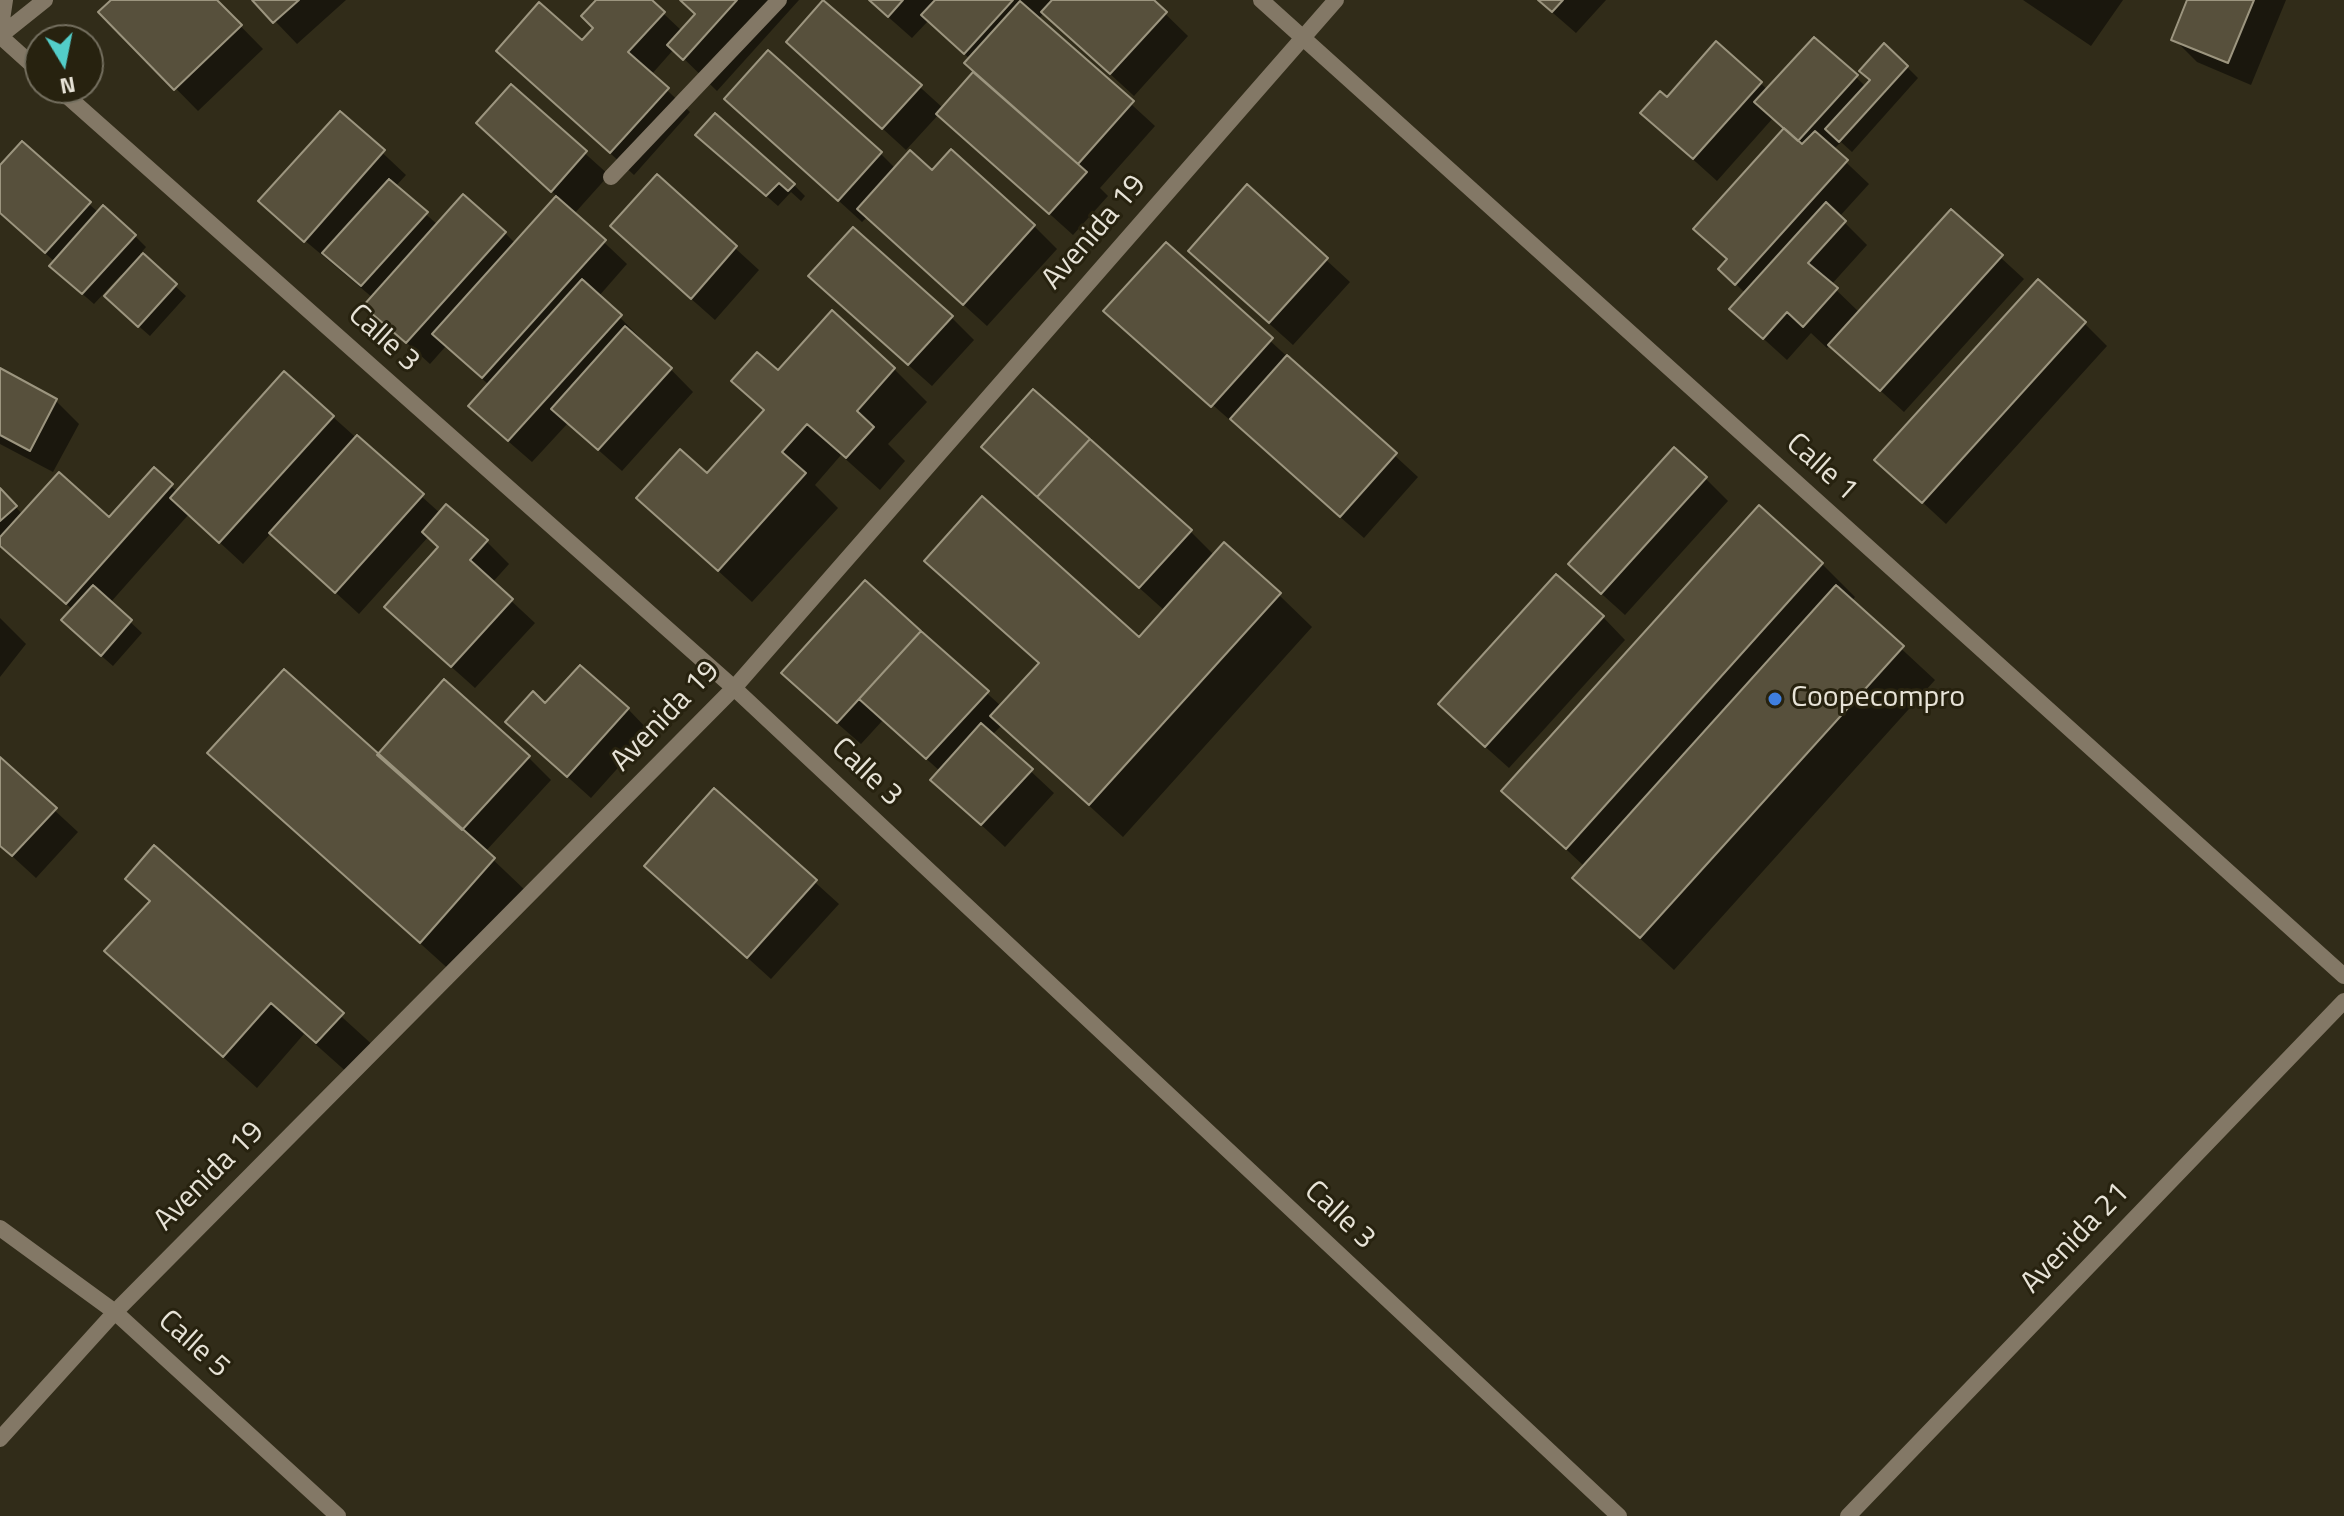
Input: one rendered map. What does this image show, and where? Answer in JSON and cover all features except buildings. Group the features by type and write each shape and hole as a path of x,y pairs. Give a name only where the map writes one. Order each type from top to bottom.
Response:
{"street":[{"path":"0,35 5,0"},
{"path":"0,35 45,0"},
{"path":"611,177 779,0"},
{"name":"Calle 1","path":"1261,0 2344,976"},
{"name":"Avenida 19","path":"0,1439 115,1312 734,688 1336,0"},
{"path":"0,35 24,57"},
{"name":"Calle 3","path":"76,104 734,688 1619,1516"},
{"name":"Avenida 21","path":"1848,1516 2344,1001"},
{"name":"Calle 5","path":"0,1228 115,1312 338,1516"}],"place":[{"name":"Coopecompro","path":"1775,699"}]}
